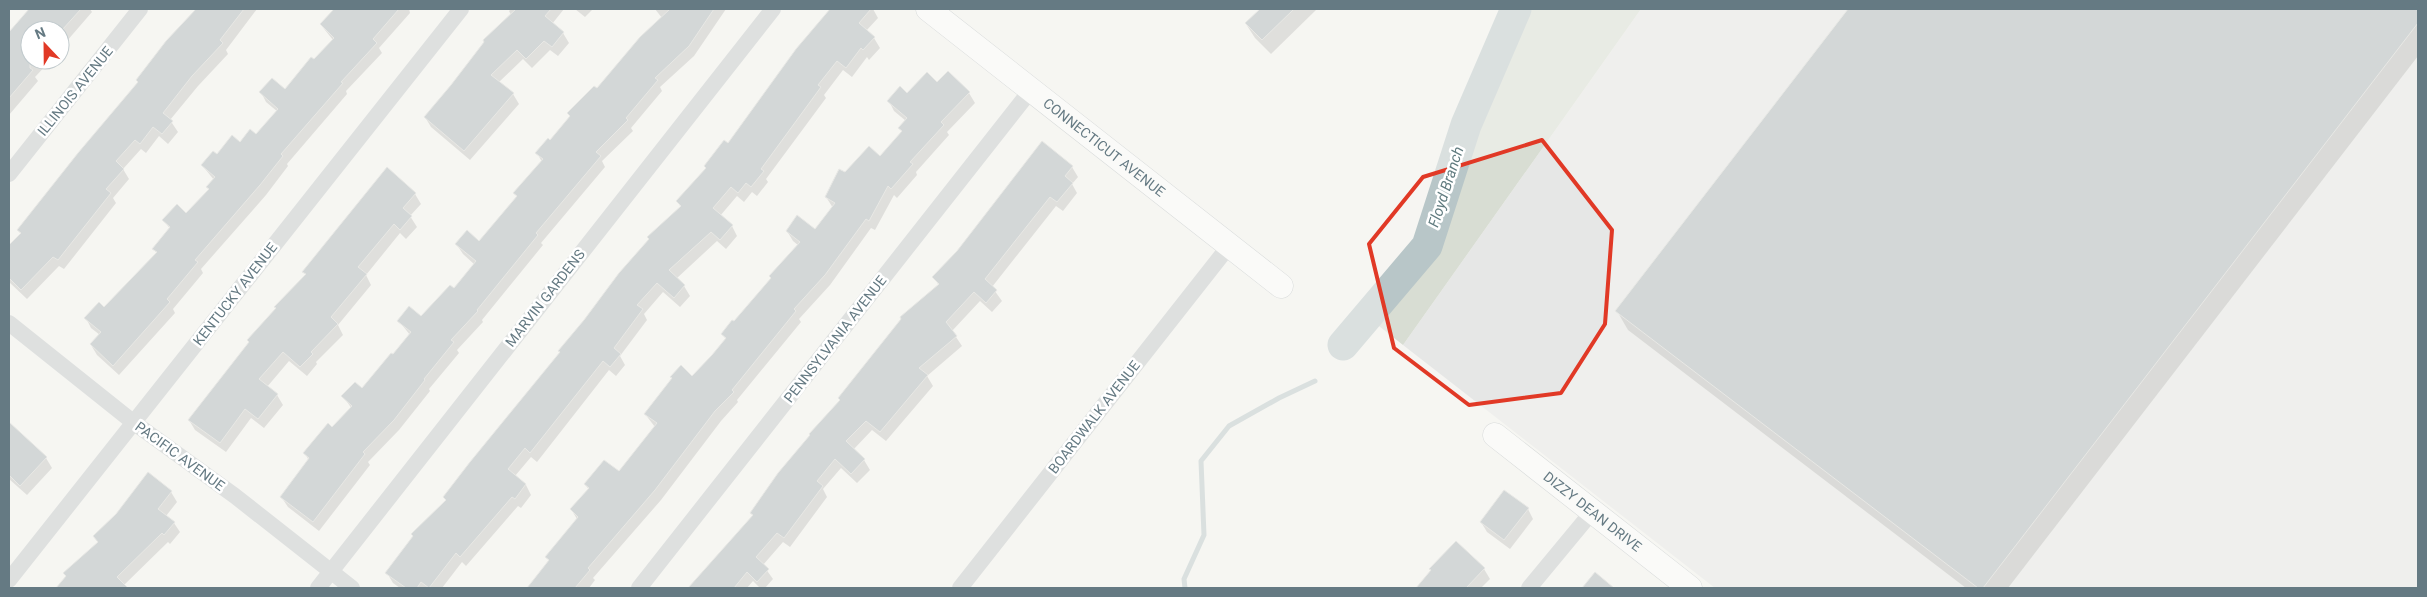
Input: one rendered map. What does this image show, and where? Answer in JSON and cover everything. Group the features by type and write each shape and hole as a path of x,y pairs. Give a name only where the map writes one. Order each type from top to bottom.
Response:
{"street":[{"name":"ILLINOIS AVENUE","path":"9,174 140,9"},
{"name":"KENTUCKY AVENUE","path":"9,580 461,9"},
{"name":"MARVIN GARDENS","path":"318,588 772,9"},
{"name":"CONNECTICUT AVENUE","path":"928,9 1281,286"},
{"name":"PENNSYLVANIA AVENUE","path":"639,588 1031,90"},
{"name":"BOARDWALK AVENUE","path":"960,588 1229,246"},
{"name":"PACIFIC AVENUE","path":"9,322 133,422 235,496 352,588"},
{"name":"DIZZY DEAN DRIVE","path":"1495,435 1690,588"},
{"path":"1529,588 1592,512"}],"highlighted area":[{"path":"1542,140 1612,230 1605,324 1561,393 1469,405 1394,348 1369,244 1423,177"}],"shaded area":[{"path":"1516,9 1641,9 1403,345 1365,315 1425,227 1448,169 1465,112"},
{"path":"1641,9 2418,9 2418,588 1715,588 1403,345"}],"building":[{"path":"29,9 81,9 70,21 20,20 20,70 33,70 9,98 9,32"},
{"path":"196,9 244,9 220,40 223,43 192,76 163,113 173,121 162,134 153,127 140,144 135,140 116,161 124,169 106,189 111,193 58,260 53,257 21,290 9,278 9,245 21,233 17,230 78,153 138,82 136,80 166,41"},
{"path":"334,9 399,9 373,39 377,43 341,82 343,83 281,154 283,156 260,185 195,260 198,262 167,299 170,302 113,366 90,344 101,332 84,318 99,302 104,307 157,252 152,249 170,227 162,220 177,204 186,213 209,189 206,187 215,177 201,165 213,151 217,154 232,135 240,142 250,129 256,134 278,109 259,92 272,78 285,89 311,57 314,59 334,38 320,24"},
{"path":"516,9 551,9 545,16 564,32 552,47 544,41 526,59 517,50 491,75 514,93 464,151 424,117 484,42 483,40"},
{"path":"670,9 714,9 689,46 655,78 658,80 626,118 628,120 596,152 601,156 536,233 538,235 478,311 451,340 454,342 394,420 363,452 365,454 313,522 280,497 309,458 303,453 328,423 332,427 352,406 341,396 355,382 362,388 411,332 397,321 409,306 421,316 450,285 454,288 476,261 455,244 467,230 479,241 517,196 513,193 543,159 535,153 548,138 550,140 570,116 567,113 594,86 597,88 640,37"},
{"path":"830,9 871,9 859,23 875,37 863,50 861,48 846,68 837,61 818,85 821,87 761,169 764,171 751,187 746,183 738,193 731,187 713,208 733,225 720,240 711,232 669,270 685,285 674,298 657,283 637,305 643,309 614,348 621,354 610,367 603,361 530,453 525,448 508,469 526,484 515,499 512,497 460,557 456,553 429,588 421,582 417,588 406,588 385,573 413,536 411,534 446,500 443,497 560,352 558,351 619,273 649,239 647,237 681,206 676,201 706,168 704,166 724,140 728,143 796,49"},
{"path":"1260,9 1294,9 1262,40 1245,23"},
{"path":"1848,9 2418,9 2418,23 1983,588 1978,588 1615,311"},
{"path":"948,71 970,92 941,122 944,125 910,162 913,164 891,189 888,186 869,221 866,219 825,275 794,309 796,311 732,390 734,392 715,411 655,490 588,568 590,570 575,588 527,588 549,560 545,557 578,517 570,509 589,488 584,484 604,460 619,471 657,423 644,414 672,378 670,377 681,365 692,376 726,338 721,334 732,320 734,321 771,278 769,276 800,242 786,231 797,215 815,229 835,203 825,197 839,169 845,172 869,146 880,156 902,131 898,128 907,118 887,101 900,86 907,93 927,72 937,82"},
{"path":"1042,141 1073,166 1065,176 1073,183 1057,202 1050,197 985,279 997,290 986,303 974,292 946,322 957,336 919,368 928,375 880,432 866,421 846,441 865,459 851,474 835,459 817,481 823,486 784,538 777,533 756,557 769,569 757,582 747,572 734,588 688,588 753,515 750,513 778,473 809,434 840,400 838,398 901,319 900,317 939,284 932,277 957,251"},
{"path":"387,167 416,193 403,208 412,216 400,230 394,224 358,267 367,274 331,317 338,324 311,352 313,354 300,367 283,352 259,379 278,394 258,419 245,409 220,443 188,420 249,342 247,340 276,308 274,307 306,274 302,272"},
{"path":"9,422 47,457 20,486 9,475"},
{"path":"148,472 172,491 158,509 175,522 164,535 162,533 117,577 128,588 56,588 66,576 63,573 98,542 93,536 116,514"},
{"path":"1504,490 1529,508 1504,540 1480,522"},
{"path":"1456,541 1485,568 1466,588 1416,588 1431,570 1429,569"},
{"path":"1595,572 1614,588 1582,588"}],"waterway":[{"name":"Floyd Branch","path":"1343,345 1427,246 1466,125 1516,9"},
{"name":"Floyd Branch","path":"1185,588 1184,579 1204,535 1201,461 1229,426 1279,398 1315,381"}]}
